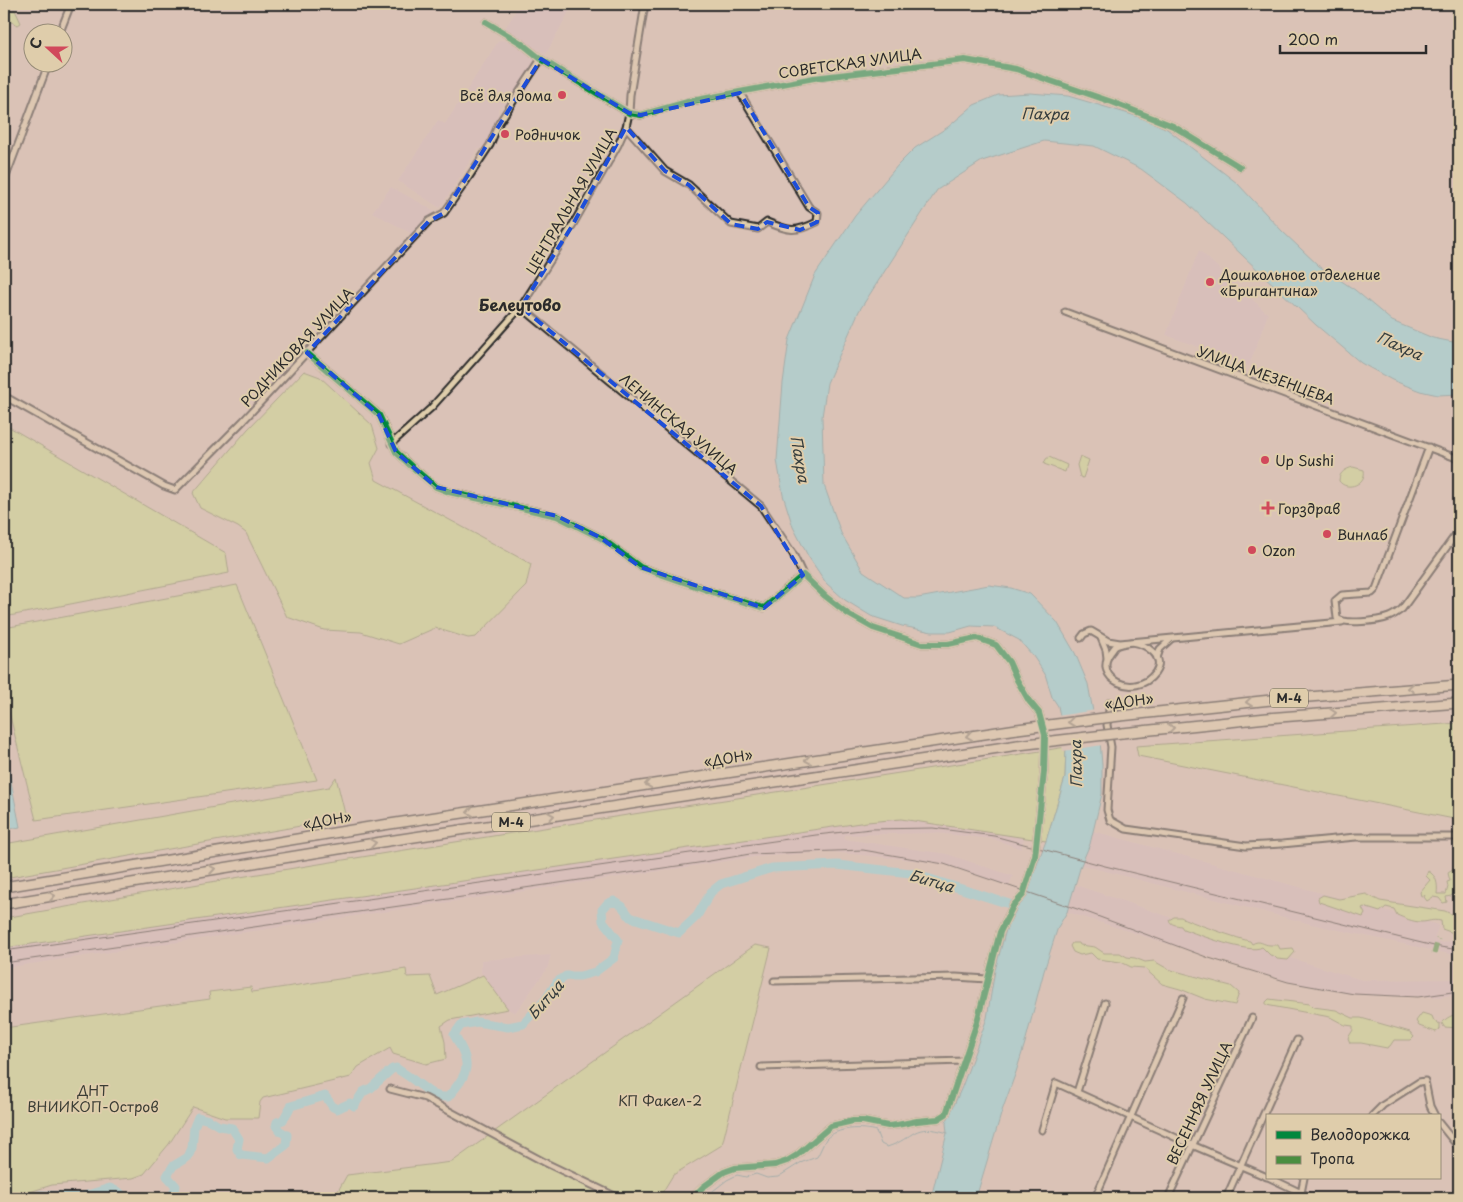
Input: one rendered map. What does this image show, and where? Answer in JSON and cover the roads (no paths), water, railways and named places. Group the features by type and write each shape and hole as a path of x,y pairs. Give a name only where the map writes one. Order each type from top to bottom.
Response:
{"highway":[{"name":"«ДОН»","path":"4,887 370,827 1017,729 1271,700 1459,685"},
{"name":"М-4","path":"4,904 375,843 1018,745 1277,718 1459,703"}],"street":[{"path":"64,22 71,4"},
{"name":"ЦЕНТРАЛЬНАЯ УЛИЦА","path":"391,444 431,408 521,307 572,226 618,145 626,127 645,4"},
{"path":"486,22 629,114"},
{"name":"РОДНИКОВАЯ УЛИЦА","path":"4,396 164,486 175,490 243,422 429,221 444,213 490,145 499,123 541,58"},
{"name":"СОВЕТСКАЯ УЛИЦА","path":"629,114 641,115 691,101 814,78 965,60 1016,69 1112,102 1173,126 1240,167"},
{"path":"4,182 45,72"},
{"path":"626,127 665,171 689,185 731,224 758,229 767,222 784,229 800,230 817,222 818,213 809,207 740,93"},
{"name":"ЛЕНИНСКАЯ УЛИЦА","path":"521,307 761,506 793,554 803,574 824,596 848,614 873,628 922,644 948,644 977,638 996,645 1009,662 1029,701 1039,713 1045,735 1044,772 1035,856 1023,895 1013,906 1000,932 977,1022 946,1114 938,1118 888,1126 863,1121 831,1126 787,1161 775,1165 735,1168 724,1172 703,1187 692,1198"},
{"name":"УЛИЦА МЕЗЕНЦЕВА","path":"1065,312 1459,458"},
{"path":"307,353 379,415 396,452 436,487 449,492 557,516 601,538 640,567 764,608 803,574"},
{"path":"1345,622 1337,618 1335,601 1342,595 1375,591 1429,447"},
{"path":"1081,638 1084,634 1091,632 1101,638 1120,643 1378,619 1398,613 1459,530"},
{"path":"1101,638 1107,658 1106,668 1111,678 1120,684 1133,686 1147,681 1155,672 1160,649 1171,638"},
{"path":"1107,658 1116,646 1132,642 1142,643 1152,649 1157,658"},
{"path":"1110,702 1107,725 1111,747 1107,810 1110,820 1126,829 1246,846 1356,837 1459,837"},
{"path":"774,981 956,977 987,979"},
{"path":"1095,1198 1184,998"},
{"path":"1077,1092 1105,1002"},
{"name":"ВЕСЕННЯЯ УЛИЦА","path":"1168,1198 1252,1018"},
{"path":"1226,1198 1297,1040"},
{"path":"762,1067 964,1061"},
{"path":"1374,1114 1383,1105 1419,1082 1425,1081 1430,1106 1434,1114"},
{"path":"1042,1130 1056,1083 1266,1177"},
{"path":"390,1089 425,1098 546,1163 619,1198"},
{"path":"1440,1124 1459,1148"},
{"path":"1273,1180 1301,1196 1312,1198"},
{"path":"1301,1196 1304,1180"}],"water":[{"name":"Пахра","path":"1030,93 1068,96 1146,119 1167,129 1237,183 1282,231 1319,266 1355,290 1392,321 1433,338 1453,342 1459,341 1459,394 1438,395 1420,391 1392,380 1361,363 1316,325 1187,203 1141,169 1094,146 1044,141 982,161 937,190 859,311 827,383 822,417 824,485 841,533 863,571 904,598 918,598 989,585 1011,588 1030,594 1057,622 1075,653 1088,684 1094,717 1099,728 1102,794 1090,844 1081,865 1067,912 1058,927 1025,1043 976,1198 931,1198 947,1133 946,1123 962,1087 987,1018 995,970 1007,926 1027,891 1046,841 1065,778 1066,747 1058,706 1052,697 1045,674 1019,640 994,627 971,626 950,632 932,632 902,626 871,616 845,600 826,583 808,556 793,527 783,495 777,460 783,383 789,340 815,275 855,216 898,165 915,148 948,127 974,105 998,95"},
{"path":"4,746 20,827 4,830"}],"waterway":[{"name":"Битца","path":"172,1198 176,1186 167,1176 173,1166 188,1157 192,1148 194,1127 198,1117 209,1120 219,1126 232,1128 239,1139 237,1149 241,1155 268,1158 286,1145 287,1135 276,1126 277,1122 283,1120 291,1106 325,1096 333,1107 337,1109 350,1103 354,1106 363,1092 371,1088 392,1069 396,1068 434,1095 448,1097 461,1081 466,1068 464,1053 454,1035 461,1025 477,1022 508,1027 523,1024 546,999 557,982 566,976 580,976 595,972 614,958 618,940 603,921 602,910 607,904 614,901 622,906 630,917 679,933 697,916 711,892 721,884 772,868 837,865 911,873 1022,908"},
{"path":"704,1198 727,1180 737,1175 746,1177 756,1174 767,1178 778,1177 800,1163 817,1157 826,1139 836,1132 843,1130 864,1129 876,1131 881,1144 887,1147 920,1130 927,1129 948,1133"},
{"name":"Битца","path":"34,1198 40,1195 81,1197 110,1188 119,1192 125,1198"}],"railway":[{"path":"4,951 816,835 871,829 933,828 994,836 1105,866 1434,946 1459,950"},
{"path":"4,963 750,854 863,850 944,864 1089,913 1209,958 1288,982 1354,994 1418,997 1459,991"}],"place":[{"name":"Всё для дома","path":"562,95"},
{"name":"Родничок","path":"505,134"},
{"name":"Дошкольное отделение «Бригантина»","path":"1210,282"},
{"name":"Up Sushi","path":"1265,460"},
{"name":"Горздрав","path":"1268,508"},
{"name":"Винлаб","path":"1327,534"},
{"name":"Ozon","path":"1252,550"}],"district":[{"name":"Белеутово","path":"520,304"}],"park label":[{"name":"ДНТ ВНИИКОП-Остров","path":"93,1098"},
{"name":"КП Факел-2","path":"660,1100"}]}
